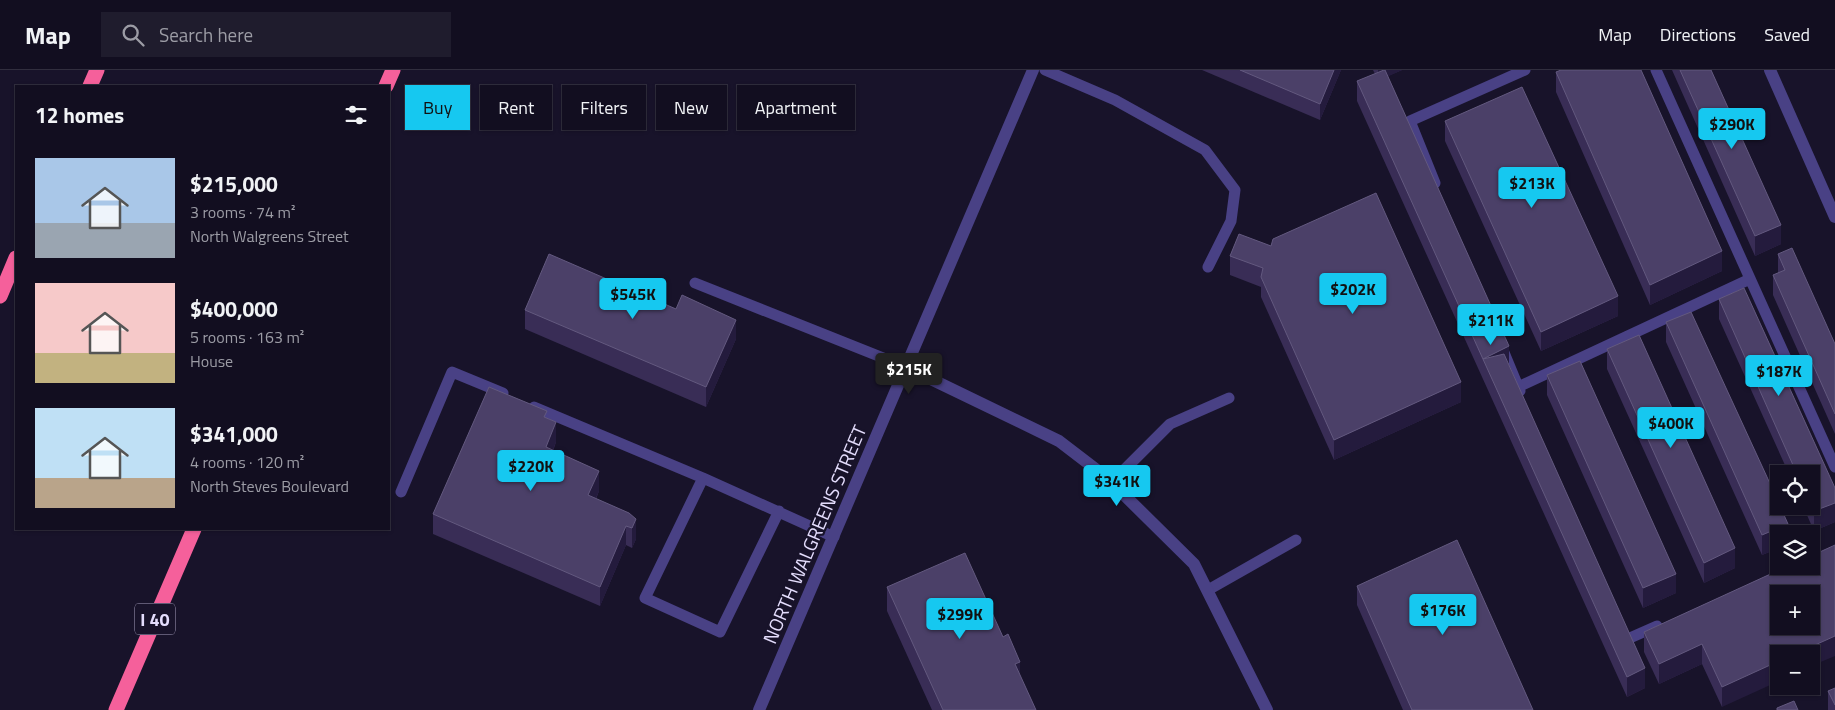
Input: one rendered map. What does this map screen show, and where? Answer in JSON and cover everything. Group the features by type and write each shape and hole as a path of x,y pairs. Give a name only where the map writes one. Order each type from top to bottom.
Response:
{"highway":[{"path":"90,85 97,70"},
{"path":"386,85 393,70"},
{"path":"0,296 15,260"},
{"name":"I 40","path":"116,710 194,530"}],"street":[{"name":"NORTH WALGREENS STREET","path":"759,710 1033,70"},
{"path":"1770,70 1835,217"},
{"path":"906,367 1058,441 1112,482 1194,564 1267,710"}],"lane":[{"path":"1045,70 1115,100 1205,150 1236,190 1231,221 1208,267"},
{"path":"1440,195 1410,122 1525,70"},
{"path":"1656,70 1835,467"},
{"path":"1518,387 1750,279"},
{"path":"695,283 906,367"},
{"path":"1500,341 1526,405"},
{"path":"401,492 452,372 779,511 834,537"},
{"path":"1112,482 1170,424 1229,398"},
{"path":"702,478 645,598 720,632 779,511"},
{"path":"1208,590 1296,540"},
{"path":"1616,623 1623,641 1669,621"}],"building":[{"path":"1240,70 1334,70 1320,104"},
{"path":"1385,70 1509,346 1483,359 1504,354 1645,668 1627,677 1357,81"},
{"path":"1561,70 1641,70 1722,251 1650,285 1556,72"},
{"path":"1680,70 1711,70 1781,225 1755,236"},
{"path":"1522,87 1618,296 1541,332 1445,121"},
{"path":"1376,193 1461,382 1334,440 1261,277 1263,268 1230,256 1239,234 1271,246 1273,239"},
{"path":"1792,248 1835,344 1835,414 1773,275 1785,270 1778,254"},
{"path":"549,254 676,309 682,295 736,320 706,387 525,310"},
{"path":"1744,288 1835,488 1835,503 1820,509 1820,465 1793,465 1719,299"},
{"path":"1691,312 1770,483 1770,515 1784,515 1788,524 1770,525 1770,532 1762,535 1666,322"},
{"path":"1639,335 1735,548 1704,563 1607,349"},
{"path":"1580,361 1676,574 1643,588 1547,375"},
{"path":"489,387 547,411 544,417 556,422 546,447 599,471 588,495 629,513 636,519 632,528 626,526 600,587 433,514"},
{"path":"1457,540 1533,710 1412,710 1357,586"},
{"path":"1835,545 1835,636 1815,645 1770,645 1770,665 1722,687 1702,644 1659,664 1644,632 1770,574 1820,575 1820,552"},
{"path":"965,553 1003,637 1008,634 1020,662 1015,664 1036,710 943,710 887,587"},
{"path":"1835,688 1835,705 1828,691"},
{"path":"1794,701 1798,710 1777,710 1777,708"}]}
